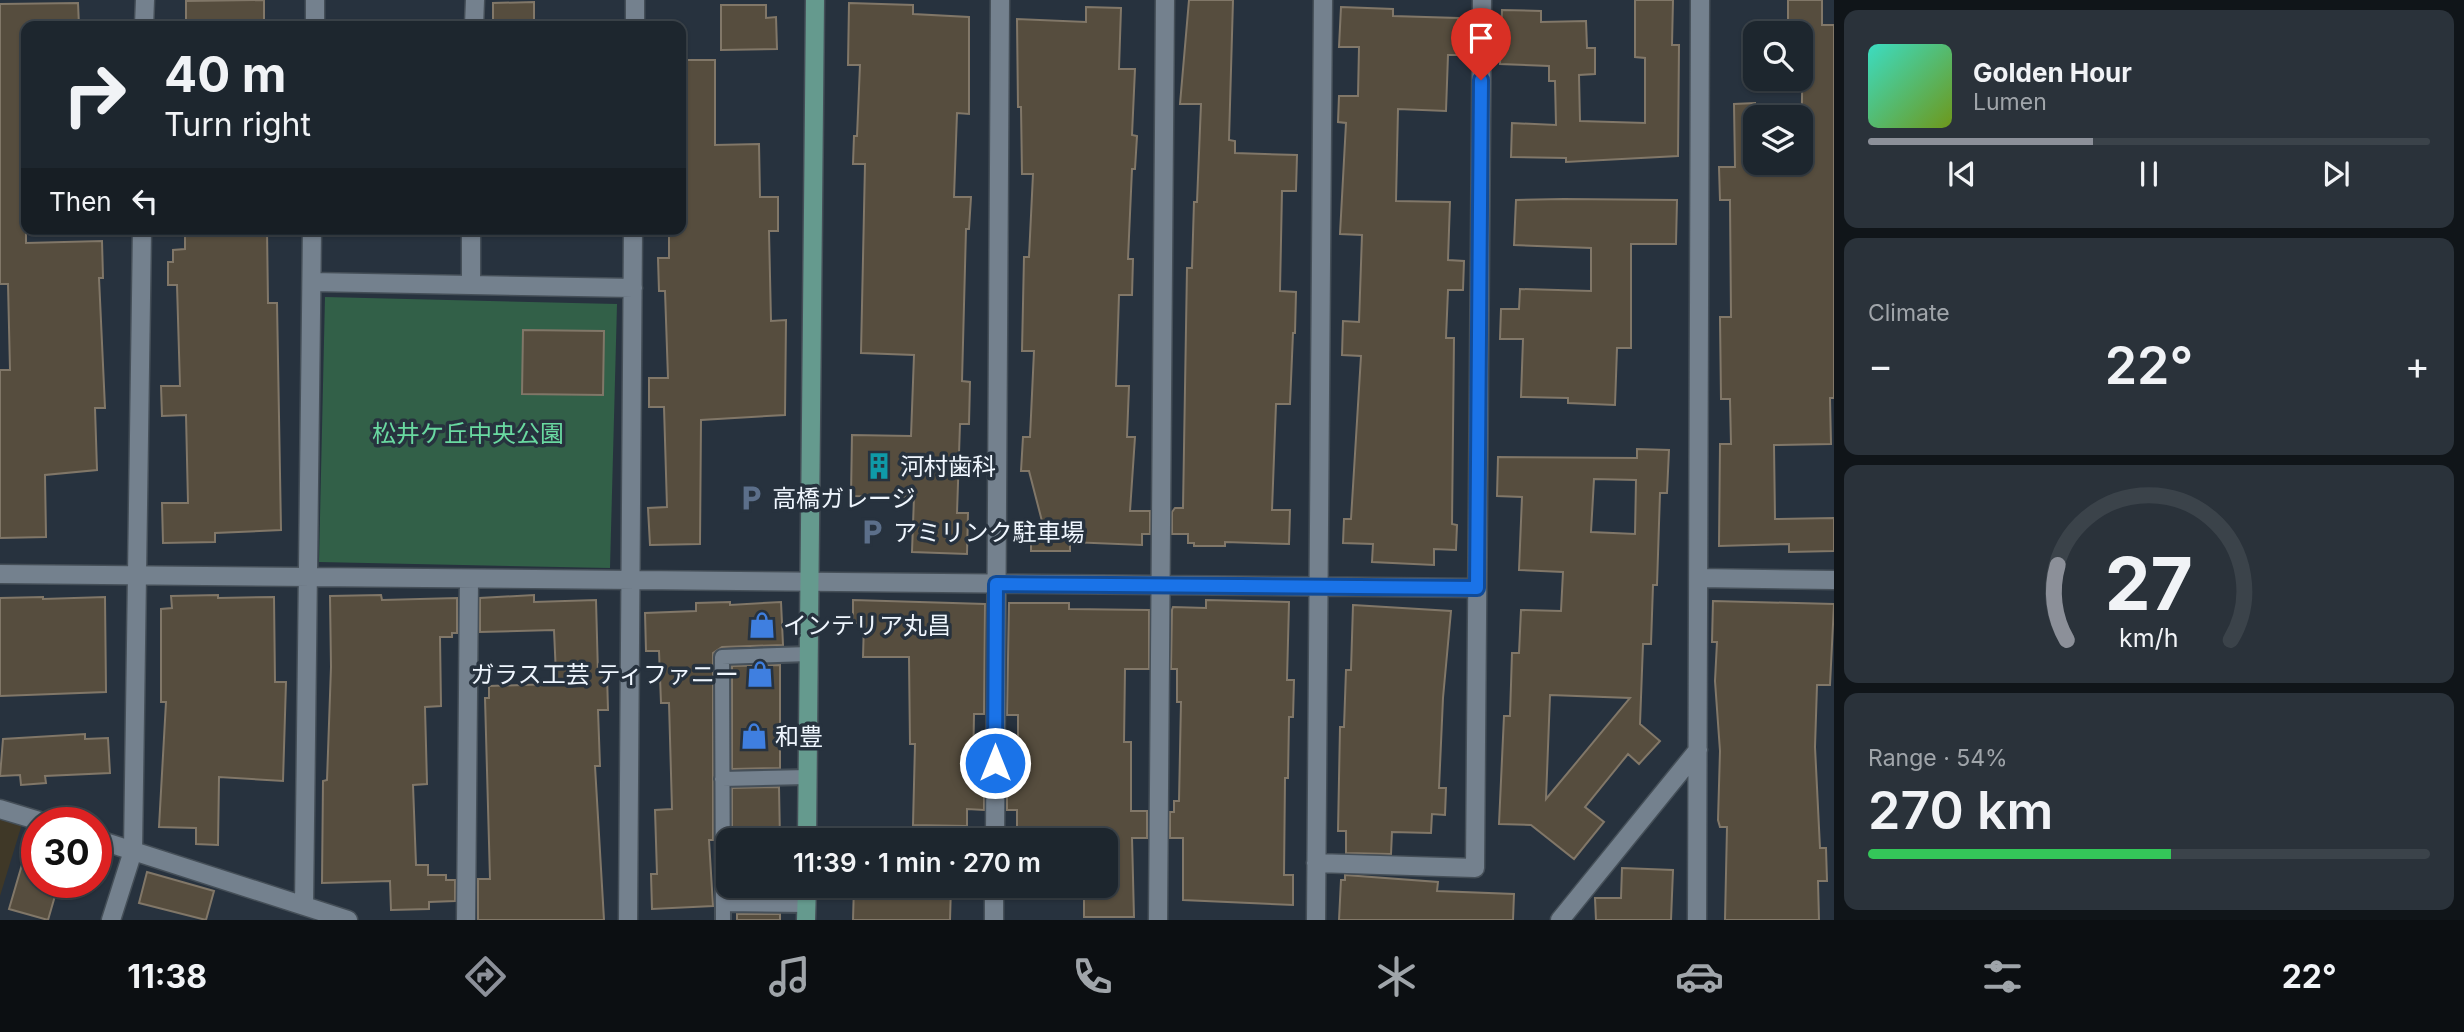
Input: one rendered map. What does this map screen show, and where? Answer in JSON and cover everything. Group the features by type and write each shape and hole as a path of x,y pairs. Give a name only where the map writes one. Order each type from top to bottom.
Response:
{"street":[{"path":"144,21 145,0"},
{"path":"315,0 315,21"},
{"path":"474,21 475,0"},
{"path":"635,0 635,21"},
{"path":"807,828 816,0"},
{"path":"995,828 1000,0"},
{"path":"1158,920 1165,0"},
{"path":"1316,920 1323,0"},
{"path":"1316,863 1475,868 1482,0"},
{"path":"1697,920 1700,0"},
{"path":"111,920 133,851 142,235"},
{"path":"304,906 312,235"},
{"path":"471,235 471,284"},
{"path":"628,920 634,235"},
{"path":"312,282 633,288"},
{"path":"0,575 1477,588"},
{"path":"1699,578 1834,580"},
{"path":"466,920 469,579"},
{"path":"1560,920 1698,750"},
{"path":"0,809 21,815"},
{"path":"112,844 348,920"},
{"path":"994,898 994,920"}],"lane":[{"path":"723,920 722,657 809,654"},
{"path":"722,779 808,777"},
{"path":"723,904 806,912"}],"shaded area":[{"path":"0,817 21,824 21,827 0,896"}],"green space":[{"name":"松井ケ丘中央公園","path":"325,297 617,304 610,568 319,562"}],"building":[{"path":"264,0 264,21 186,21 186,1"},
{"path":"1189,0 1233,0 1229,140 1235,141 1235,153 1297,155 1296,191 1282,191 1280,291 1296,292 1295,333 1290,404 1276,404 1272,510 1290,510 1289,544 1225,542 1225,546 1194,546 1194,543 1188,543 1188,534 1172,534 1172,512 1175,508 1183,508 1187,268 1192,268 1201,104 1180,104"},
{"path":"1635,0 1673,0 1672,45 1679,45 1678,156 1566,162 1566,158 1511,157 1512,123 1556,125 1555,81 1549,81 1549,66 1500,64 1502,10 1541,11 1541,22 1586,21 1587,48 1595,48 1595,74 1579,75 1580,121 1645,123 1645,58 1635,57"},
{"path":"1788,0 1822,0 1822,25 1834,25 1834,398 1830,398 1831,444 1774,445 1775,519 1834,518 1834,551 1789,552 1789,544 1719,546 1720,444 1731,444 1730,399 1721,399 1720,317 1731,317 1730,200 1720,200 1719,167 1735,167 1734,104 1755,103 1743,105 1743,175 1813,175 1813,105 1802,105 1802,91 1813,91 1813,21 1788,21"},
{"path":"534,2 534,21 493,21 493,3"},
{"path":"78,3 79,21 21,21 21,235 26,235 26,243 102,241 103,278 99,278 105,408 95,408 97,470 45,475 46,537 0,538 0,370 10,370 8,284 0,284 0,4"},
{"path":"849,3 913,5 913,14 969,17 969,114 957,113 954,197 971,197 969,229 966,229 962,381 970,382 969,424 960,424 957,513 968,513 967,554 912,552 914,497 851,496 852,435 911,436 914,355 861,353 865,164 853,164 860,65 848,65"},
{"path":"721,5 766,5 766,18 776,17 777,49 721,50"},
{"path":"1086,7 1121,8 1119,69 1135,69 1132,135 1137,136 1135,169 1132,169 1128,259 1133,259 1132,295 1119,295 1116,386 1129,386 1127,437 1135,437 1130,511 1150,511 1150,534 1142,534 1142,545 1070,542 1070,551 1031,551 1031,525 1043,525 1029,471 1021,471 1023,437 1030,437 1034,351 1022,351 1024,257 1029,257 1033,174 1022,174 1017,19 1086,22"},
{"path":"1341,7 1393,9 1393,16 1458,18 1457,55 1448,55 1446,111 1398,109 1396,201 1450,202 1448,260 1464,261 1463,290 1448,290 1446,338 1454,338 1452,524 1457,525 1456,550 1434,549 1434,565 1372,562 1373,544 1343,543 1344,519 1351,519 1361,356 1342,355 1343,321 1359,322 1362,235 1340,234 1346,123 1338,122 1339,96 1358,96 1359,47 1339,47"},
{"path":"686,60 715,60 715,145 759,144 760,197 778,197 778,231 769,231 771,321 786,320 785,415 701,420 700,544 650,545 648,508 667,507 664,407 649,407 649,378 668,378 665,291 659,291 658,258 669,258 669,235 686,235"},
{"path":"1516,200 1677,200 1676,244 1631,244 1631,348 1617,348 1615,405 1568,403 1568,398 1521,397 1523,339 1500,339 1501,309 1519,309 1520,289 1591,291 1591,248 1514,245"},
{"path":"185,235 267,235 268,303 277,303 281,530 215,533 215,542 163,543 162,503 188,503 186,415 162,416 161,386 180,386 177,285 168,285 168,262 173,262 173,250 185,249"},
{"path":"523,330 604,331 603,395 522,394"},
{"path":"1637,449 1669,450 1667,493 1660,493 1657,585 1653,585 1651,644 1643,644 1640,724 1660,741 1639,764 1628,754 1585,807 1604,822 1574,859 1531,825 1499,824 1504,716 1510,716 1512,653 1519,653 1521,610 1561,611 1563,572 1519,570 1522,497 1497,496 1498,457 1637,458","holes":["1594,479 1636,480 1635,534 1591,532","1550,695 1630,698 1546,799"]},
{"path":"218,595 218,598 274,597 275,682 286,682 283,781 219,777 218,845 196,844 196,828 159,827 166,702 161,702 161,609 172,608 171,596"},
{"path":"381,595 382,600 457,598 457,633 452,633 452,637 440,637 441,706 425,707 427,784 413,785 416,865 428,865 428,875 446,875 446,880 455,880 455,901 429,902 429,909 391,910 390,881 322,883 323,781 327,780 331,667 330,596"},
{"path":"534,595 534,602 596,600 598,674 607,674 608,710 598,710 600,766 595,766 604,920 478,920 478,879 490,879 485,698 489,698 489,686 553,684 553,676 556,675 554,630 480,632 480,598"},
{"path":"105,597 106,692 0,696 0,598"},
{"path":"853,600 985,604 984,714 974,714 973,772 984,773 984,810 967,809 967,826 913,825 915,744 910,744 909,657 863,657 864,623 853,623"},
{"path":"1206,600 1289,602 1287,680 1294,680 1293,717 1289,717 1288,778 1285,778 1284,875 1293,875 1293,905 1183,900 1183,838 1170,838 1170,812 1174,812 1174,801 1179,801 1181,702 1177,702 1177,669 1171,669 1172,610 1173,607 1206,608"},
{"path":"1713,601 1834,604 1830,685 1817,685 1815,747 1820,848 1826,848 1827,881 1818,881 1819,920 1725,920 1727,827 1720,827 1718,820 1720,751 1715,681 1717,642 1712,642"},
{"path":"730,602 730,605 781,602 783,645 722,647 713,653 713,840 709,840 713,906 652,909 651,874 657,874 655,810 672,809 669,703 661,703 659,651 646,651 645,613 696,611 696,603"},
{"path":"1009,603 1069,603 1069,609 1149,610 1149,669 1125,669 1124,742 1131,742 1131,811 1147,811 1147,838 1132,838 1134,917 1084,917 1084,898 1118,898 1118,828 1017,828 1017,810 1007,810 1007,773 1018,774 1018,715 1007,715"},
{"path":"1353,605 1451,611 1439,788 1446,788 1445,815 1432,814 1431,833 1392,832 1391,854 1346,853 1346,831 1338,831 1340,727 1344,727 1346,670 1351,670"},
{"path":"780,665 780,768 732,769 732,666"},
{"path":"85,734 85,739 108,738 110,773 45,776 46,783 21,785 20,775 0,776 3,739"},
{"path":"779,787 780,828 732,828 732,788"},
{"path":"21,868 21,898 54,898 48,920 9,909"},
{"path":"1622,868 1673,870 1671,920 1596,920 1595,898 1621,898"},
{"path":"147,872 214,891 206,920 139,903"},
{"path":"1345,875 1438,882 1437,891 1514,894 1513,920 1339,920 1341,880 1345,880"},
{"path":"854,898 951,898 950,920 853,920"},
{"path":"737,914 780,914 780,920 737,920"}],"place":[{"name":"河村歯科","path":"879,466"},
{"name":"高橋ガレージ","path":"751,498"},
{"name":"アミリンク駐車場","path":"872,532"},
{"name":"インテリア丸昌","path":"762,625"},
{"name":"ガラス工芸 ティファニー","path":"760,674"},
{"name":"和豊","path":"754,736"}],"route":[{"path":"995,763 996,584 1477,588 1481,80"}]}
